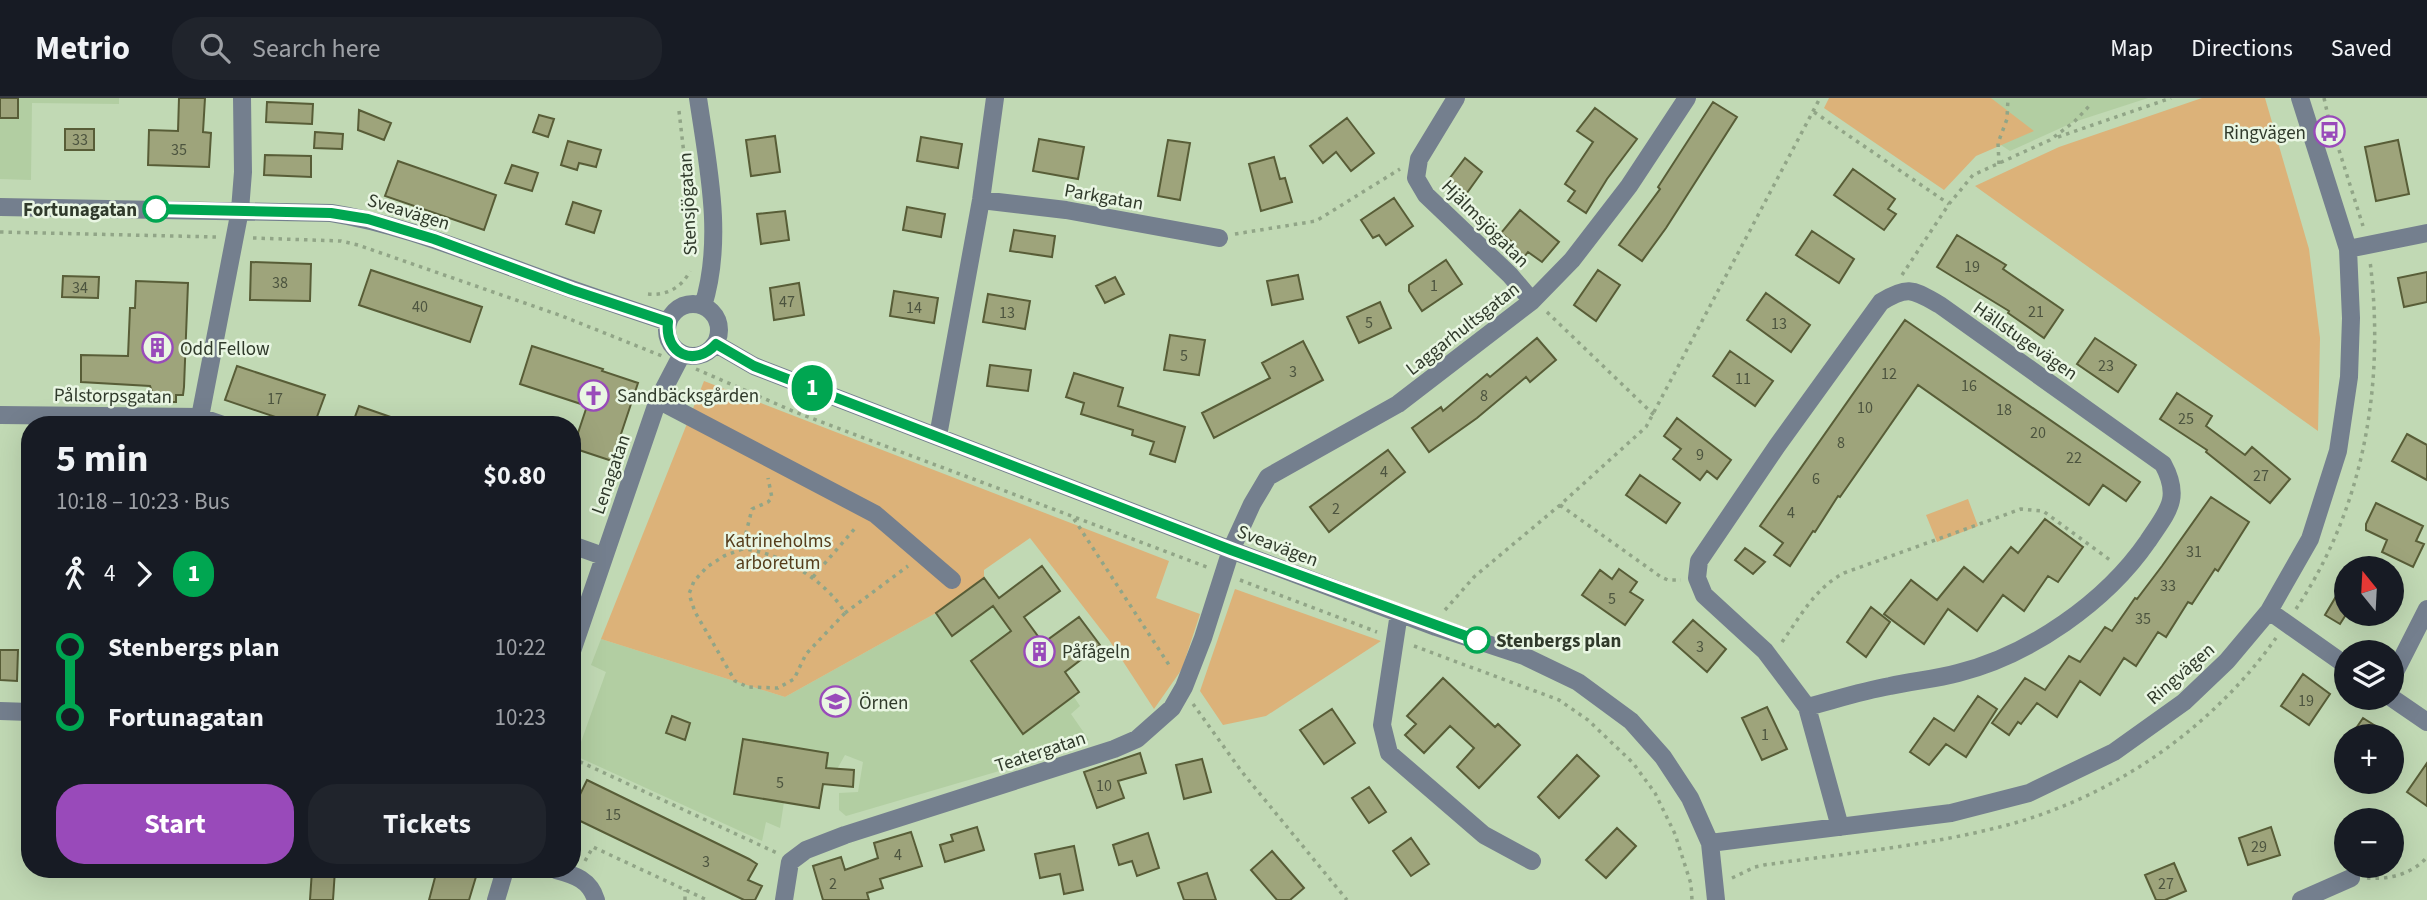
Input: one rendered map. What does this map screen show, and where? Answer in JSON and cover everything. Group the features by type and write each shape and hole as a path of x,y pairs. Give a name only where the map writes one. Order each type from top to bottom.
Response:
{"street":[{"path":"200,416 240,210 243,172 242,98"},
{"name":"Stensjögatan","path":"698,98 713,233 710,282 702,306"},
{"path":"938,436 981,200 995,98"},
{"path":"1419,159 1456,98"},
{"name":"Laggarhultsgatan","path":"1231,550 1268,477 1398,404 1532,301 1572,260 1629,186 1687,98"},
{"name":"Ringvägen","path":"1710,843 1951,813 2029,793 2114,752 2184,702 2227,661 2269,611 2310,539 2338,451 2349,377 2351,318 2348,249 2300,98"},
{"name":"Hjälmsjögatan","path":"1419,159 1416,178 1426,195 1510,275 1532,301"},
{"name":"Parkgatan","path":"981,200 1066,210 1219,238"},
{"name":"Sveavägen","path":"0,206 331,213 368,219 434,239 668,322"},
{"path":"2348,249 2427,233"},
{"path":"1840,827 1807,707 1770,658 1704,595 1697,579 1699,561 1777,446 1881,302 1899,291"},
{"name":"Hällstugevägen","path":"1807,707 1888,686 1960,673 2013,653 2057,629 2104,592 2139,553 2171,506 2171,479 2164,464 1940,305 1916,292 1899,291"},
{"path":"686,305 702,306 714,315 718,322 716,344 701,355 680,358 669,341 668,322 672,315 686,305"},
{"name":"Sveavägen","path":"716,344 754,366 1231,550 1436,627 1524,656 1578,682 1630,721 1662,757 1690,798 1710,843 1716,900"},
{"name":"Lenagatan","path":"581,623 659,400 680,358"},
{"path":"659,400 875,514 952,580"},
{"name":"Pålstorpsgatan","path":"0,415 100,416"},
{"path":"581,548 603,556"},
{"name":"Teatergatan","path":"790,862 806,850 845,835 1102,753 1137,739 1172,708 1184,687 1231,550"},
{"path":"2404,654 2427,609"},
{"path":"2269,611 2334,657"},
{"path":"1399,613 1382,725 1389,752 1484,835 1532,861"},
{"path":"2404,706 2427,722"},
{"path":"0,711 21,712"},
{"path":"785,900 790,862"},
{"path":"496,900 503,878"},
{"path":"580,878 593,889 596,900"},
{"path":"2301,900 2349,878"}],"path":[{"path":"1425,651 1448,605 1474,577 1635,439 1654,415 1820,98"},
{"path":"2000,163 1998,143 2007,118 2008,98"},
{"path":"1899,291 1903,271 1949,204 1973,175 2050,140 2171,98"},
{"path":"2050,140 2074,122 2092,103"},
{"path":"679,111 693,233"},
{"path":"1814,111 1949,204"},
{"path":"1219,238 1316,221 1352,201 1389,174 1419,159"},
{"path":"0,232 341,241 358,245 680,358 795,412 1559,700 1588,720 1633,763 1655,793 1675,834 1691,884 1692,900"},
{"path":"1691,884 1739,876 1755,866 1971,834 2014,823 2093,792 2136,769 2203,720 2264,654 2286,623 2328,554 2349,503 2362,458 2371,410 2375,351 2371,267"},
{"path":"614,336 630,293 634,290 656,295 673,290 681,286 690,270"},
{"path":"1532,301 1550,314 1654,415"},
{"path":"742,550 752,509 772,498 768,476 774,459"},
{"path":"1560,505 1661,577 1676,581 1697,579"},
{"path":"1770,658 1819,590 1830,581 1844,573 2021,509 2043,511 2123,570"},
{"path":"1073,517 1215,736 1347,900"},
{"path":"813,577 859,524"},
{"path":"845,613 835,598 813,577 754,550 742,550 723,556 707,567 694,581 689,594 695,612 735,681 748,687 778,688 794,679 806,654 845,613 923,554"},
{"path":"581,762 790,862"},
{"path":"581,868 593,847 707,900"},
{"path":"2404,873 2427,857"},
{"path":"2363,878 2382,878"},
{"path":"685,890 685,900"}],"shaded area":[{"path":"0,98 119,98 119,104 32,103 31,180 0,179"},
{"path":"1930,98 2148,98 2074,122 2010,151"},
{"name":"Örnen","path":"1042,566 1060,591 1024,617 1043,643 1079,617 1100,645 1065,672 1079,692 1074,697 1080,706 1071,714 1089,740 1030,762 846,816 839,810 839,793 858,792 863,762 845,755 836,771 825,770 819,808 784,802 780,828 766,822 762,841 581,758 581,742 606,672 591,665 601,639 785,697 936,613 984,578 999,598"}],"green space":[{"path":"1829,98 1991,98 2034,131 1976,156 1944,190 1824,108"},
{"path":"2202,98 2265,98 2309,249 2320,338 2318,431 1975,186 2059,147"},
{"name":"Katrineholms arboretum","path":"704,381 1169,561 1156,598 1200,614 1182,669 1154,709 1109,640 1030,538 984,570 984,578 936,613 785,697 601,639"},
{"path":"1968,499 1978,526 1937,542 1926,515"},
{"path":"1235,589 1381,641 1266,716 1223,725 1200,691"}],"building":[{"path":"0,98 18,98 18,118 0,118"},
{"path":"179,98 205,98 203,132 211,133 209,167 148,165 149,130 178,131"},
{"path":"267,102 313,104 312,124 266,122"},
{"path":"1713,102 1737,117 1642,261 1619,245 1660,189 1658,187"},
{"path":"1595,108 1637,139 1586,213 1568,201 1575,191 1565,184 1593,142 1577,131"},
{"path":"359,110 391,123 384,140 358,130"},
{"path":"539,115 554,119 548,137 533,132"},
{"path":"1347,118 1374,153 1351,171 1336,152 1323,163 1310,146"},
{"path":"65,129 94,129 94,150 65,150"},
{"path":"315,132 343,134 342,149 314,148"},
{"path":"775,136 780,172 751,176 746,140"},
{"path":"921,137 962,144 958,168 917,161"},
{"path":"1039,139 1084,147 1078,179 1033,171"},
{"path":"1168,140 1190,143 1180,200 1158,196"},
{"path":"2398,140 2409,194 2376,201 2365,147"},
{"path":"568,141 601,150 596,167 579,163 577,170 561,165"},
{"path":"265,155 311,156 311,177 264,175"},
{"path":"1274,157 1280,179 1285,178 1292,202 1261,211 1249,164"},
{"path":"1465,158 1482,172 1464,197 1446,183"},
{"path":"398,161 496,195 484,230 385,196"},
{"path":"512,165 538,173 532,191 505,183"},
{"path":"1853,169 1895,199 1888,209 1896,214 1884,230 1834,195"},
{"path":"1394,198 1413,226 1386,245 1379,235 1373,238 1361,220"},
{"path":"573,202 601,211 594,233 566,224"},
{"path":"907,207 945,214 941,237 903,230"},
{"path":"1520,210 1559,242 1542,262 1528,252 1520,262 1506,250 1512,242 1501,233"},
{"path":"785,211 789,240 761,244 757,214"},
{"path":"1014,230 1055,236 1052,257 1010,251"},
{"path":"1812,231 1854,259 1839,283 1796,255"},
{"path":"1957,235 2006,265 2003,269 2063,310 2044,338 2008,313 2009,311 1937,267"},
{"path":"1446,260 1462,284 1422,311 1409,291 1409,285"},
{"path":"251,262 311,264 310,301 250,300"},
{"path":"371,270 482,307 470,342 359,305"},
{"path":"1598,270 1620,285 1596,321 1574,305"},
{"path":"2427,272 2427,302 2404,307 2398,278"},
{"path":"1298,275 1303,299 1272,305 1267,281"},
{"path":"63,276 99,277 98,298 62,297"},
{"path":"1115,277 1124,294 1105,303 1096,286"},
{"name":"Odd Fellow","path":"136,281 188,283 184,387 183,395 176,395 176,402 156,402 150,386 81,382 81,355 128,356 130,308 135,308"},
{"path":"799,283 804,315 774,320 770,288"},
{"path":"894,291 938,298 934,323 890,316"},
{"path":"1766,293 1810,325 1791,352 1747,320"},
{"path":"988,294 1030,301 1025,329 983,322"},
{"path":"1380,302 1391,328 1359,343 1347,317"},
{"path":"1905,320 2140,482 2126,501 2103,485 2089,505 1918,385 1790,566 1774,555 1783,543 1760,526"},
{"path":"1170,335 1205,340 1199,375 1164,370"},
{"path":"1537,338 1556,360 1530,382 1526,377 1477,418 1429,452 1412,428 1441,407 1443,411 1487,374 1490,377"},
{"path":"2095,338 2136,365 2118,392 2077,364"},
{"path":"1303,341 1323,380 1214,438 1202,413 1270,378 1262,363"},
{"name":"Sandbäcksgården","path":"532,346 638,383 612,461 581,451 581,424 587,406 520,384"},
{"path":"1730,351 1773,381 1755,406 1713,376"},
{"path":"990,365 1031,370 1028,391 987,386"},
{"path":"237,366 325,395 317,416 272,416 225,400"},
{"path":"1074,373 1123,388 1118,406 1185,427 1175,462 1150,454 1154,442 1132,435 1133,430 1081,414 1084,403 1066,397"},
{"path":"2177,393 2212,416 2206,426 2245,455 2252,447 2290,479 2270,503 2206,452 2207,450 2160,419"},
{"path":"359,406 388,416 355,416"},
{"path":"1677,418 1731,460 1717,479 1707,471 1700,480 1673,459 1681,449 1664,436"},
{"path":"2407,434 2427,445 2427,480 2392,461"},
{"path":"1388,450 1405,472 1329,532 1310,507"},
{"path":"1640,475 1680,503 1666,523 1626,495"},
{"path":"2211,497 2249,522 2218,571 2215,569 2192,604 2188,602 2166,637 2158,632 2136,666 2124,658 2100,695 2080,681 2057,717 2037,703 2009,735 1992,723 2025,678 2045,690 2069,656 2080,662 2105,627 2112,631"},
{"path":"2376,503 2423,526 2416,541 2424,544 2413,567 2404,563 2404,556 2390,556 2382,552 2387,540 2366,530"},
{"path":"2045,519 2083,547 2058,582 2048,576 2024,611 2003,595 1977,631 1948,609 1924,644 1884,614 1911,580 1937,600 1964,567 1983,582 2011,547 2018,553"},
{"path":"1745,548 1765,562 1753,574 1735,560"},
{"name":"Påfågeln","path":"1042,566 1060,591 1024,617 1043,643 1079,617 1100,645 1065,672 1079,692 1023,734 971,661 1011,631 993,606 952,636 936,613 984,578 999,598"},
{"path":"1619,569 1637,582 1630,592 1643,600 1625,625 1582,595 1600,570 1612,579"},
{"path":"2334,600 2334,620 2325,615"},
{"path":"1871,607 1890,622 1866,657 1847,642"},
{"path":"1693,620 1726,649 1707,672 1673,642"},
{"path":"0,650 18,650 17,681 0,680"},
{"path":"2303,674 2330,694 2309,725 2281,706"},
{"path":"1443,678 1495,727 1498,724 1520,745 1479,788 1457,767 1474,748 1450,726 1424,753 1405,735 1416,724 1407,716"},
{"path":"1978,696 1997,709 1966,757 1946,744 1929,765 1910,752 1934,718 1954,731"},
{"path":"1767,707 1787,749 1762,760 1742,718"},
{"path":"1332,709 1355,743 1324,764 1300,730"},
{"path":"672,716 690,723 685,740 666,733"},
{"path":"2363,718 2372,724 2359,724"},
{"path":"743,739 828,753 826,768 854,770 853,787 823,784 819,808 734,794"},
{"path":"1140,753 1146,773 1118,781 1124,798 1097,808 1084,772"},
{"path":"1577,755 1599,776 1559,818 1538,797"},
{"path":"1202,759 1211,792 1184,799 1176,765"},
{"path":"2427,763 2427,806 2407,792"},
{"path":"587,780 749,859 757,864 748,880 762,886 755,900 744,900 581,821 581,792"},
{"path":"1369,787 1386,812 1369,823 1352,798"},
{"path":"977,827 984,850 945,862 940,845 953,841 951,835"},
{"path":"2271,827 2280,855 2248,865 2239,838"},
{"path":"1617,828 1636,846 1606,878 1586,860"},
{"path":"911,832 922,866 880,879 883,888 867,893 869,900 823,900 813,866 841,857 845,870 878,858 874,843"},
{"path":"1148,833 1159,868 1137,876 1132,861 1119,865 1113,845"},
{"path":"1411,838 1429,864 1411,876 1393,851"},
{"path":"1074,846 1083,890 1064,894 1060,874 1040,878 1035,854"},
{"path":"1272,851 1304,888 1290,900 1277,900 1251,870"},
{"path":"2174,863 2186,891 2165,900 2156,900 2145,875"},
{"path":"1207,873 1216,900 1184,900 1178,883"},
{"path":"311,878 334,878 333,900 310,900"},
{"path":"435,878 476,878 469,900 429,900"}],"bus line":[{"name":"1","path":"156,209 331,213 368,219 434,239 668,322 669,341 682,354 692,357 701,355 716,344 754,366 1231,550 1477,640"}],"place":[{"name":"Ringvägen","path":"2329,132"},
{"name":"Fortunagatan","path":"156,209"},
{"name":"Odd Fellow","path":"157,348"},
{"name":"Sandbäcksgården","path":"594,395"},
{"name":"Stenbergs plan","path":"1477,640"},
{"name":"Påfågeln","path":"1039,651"},
{"name":"Örnen","path":"836,702"}]}
